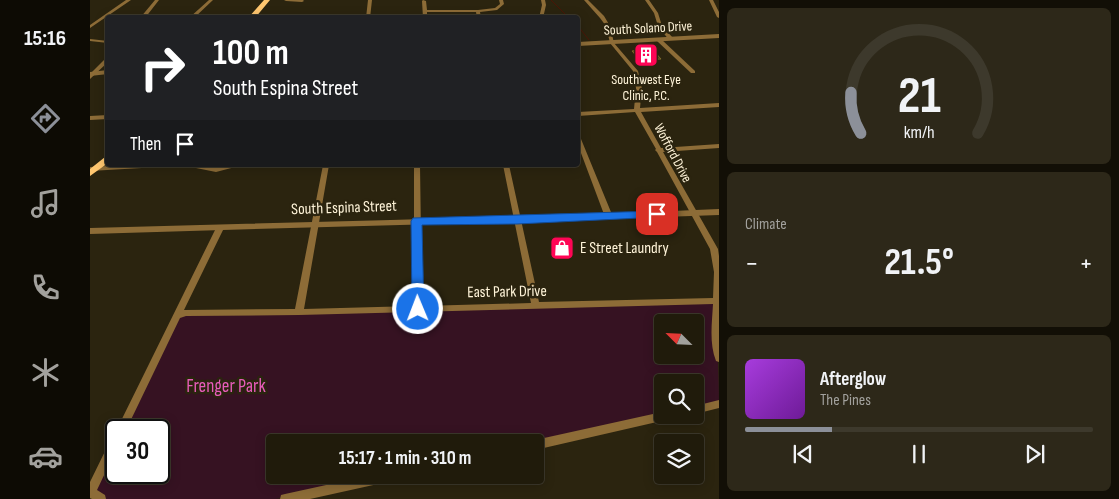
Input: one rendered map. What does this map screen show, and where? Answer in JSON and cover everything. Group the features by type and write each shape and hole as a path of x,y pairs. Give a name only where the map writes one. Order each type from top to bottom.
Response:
{"main road":[{"path":"254,15 267,0"},
{"path":"92,170 105,161"}],"street":[{"path":"122,0 128,0"},
{"path":"108,15 128,0"},
{"path":"144,15 157,0"},
{"path":"194,15 211,0"},
{"path":"286,0 302,1"},
{"path":"368,15 370,0"},
{"path":"425,11 496,9 502,4 501,0"},
{"path":"542,15 543,0"},
{"name":"Wofford Drive","path":"586,0 608,26 612,43 635,71 638,79 637,110 714,249 718,272 716,345 719,358"},
{"path":"647,0 656,13 660,26 671,39"},
{"path":"711,0 719,17"},
{"path":"424,1 425,15"},
{"path":"478,11 479,15"},
{"path":"90,28 105,17"},
{"name":"South Solano Drive","path":"580,44 719,36"},
{"path":"90,40 105,42"},
{"path":"659,40 694,72"},
{"path":"92,75 105,62"},
{"path":"92,75 105,73"},
{"path":"580,114 719,105"},
{"path":"90,118 105,117"},
{"path":"580,144 609,217"},
{"path":"658,150 719,146"},
{"path":"92,170 132,167"},
{"path":"201,167 216,170 229,167"},
{"path":"299,312 326,167"},
{"path":"417,167 418,309"},
{"path":"506,167 536,306"},
{"name":"South Espina Street","path":"90,231 417,221 517,220 719,212"},
{"path":"127,419 220,228"},
{"name":"East Park Drive","path":"179,315 186,313 716,302"},
{"path":"704,408 719,404"},
{"path":"544,443 654,419"},
{"path":"100,499 90,491 105,462"},
{"path":"285,499 357,484"}],"green space":[{"name":"Frenger Park","path":"716,301 719,404 704,407 704,374 654,374 654,417 544,440 544,434 266,434 266,484 346,484 276,499 101,499 91,491 105,462 105,484 170,484 170,419 127,419 179,315"}],"building":[{"name":"Southwest Eye Clinic, P.C.","path":"652,49 661,59 640,60 632,51"}],"waterway":[{"path":"551,0 566,15"},
{"path":"580,29 589,40"}],"place":[{"name":"Southwest Eye Clinic, P.C.","path":"646,55"},
{"name":"E Street Laundry","path":"562,248"}],"route":[{"path":"418,309 417,221 517,220 657,214"}]}
